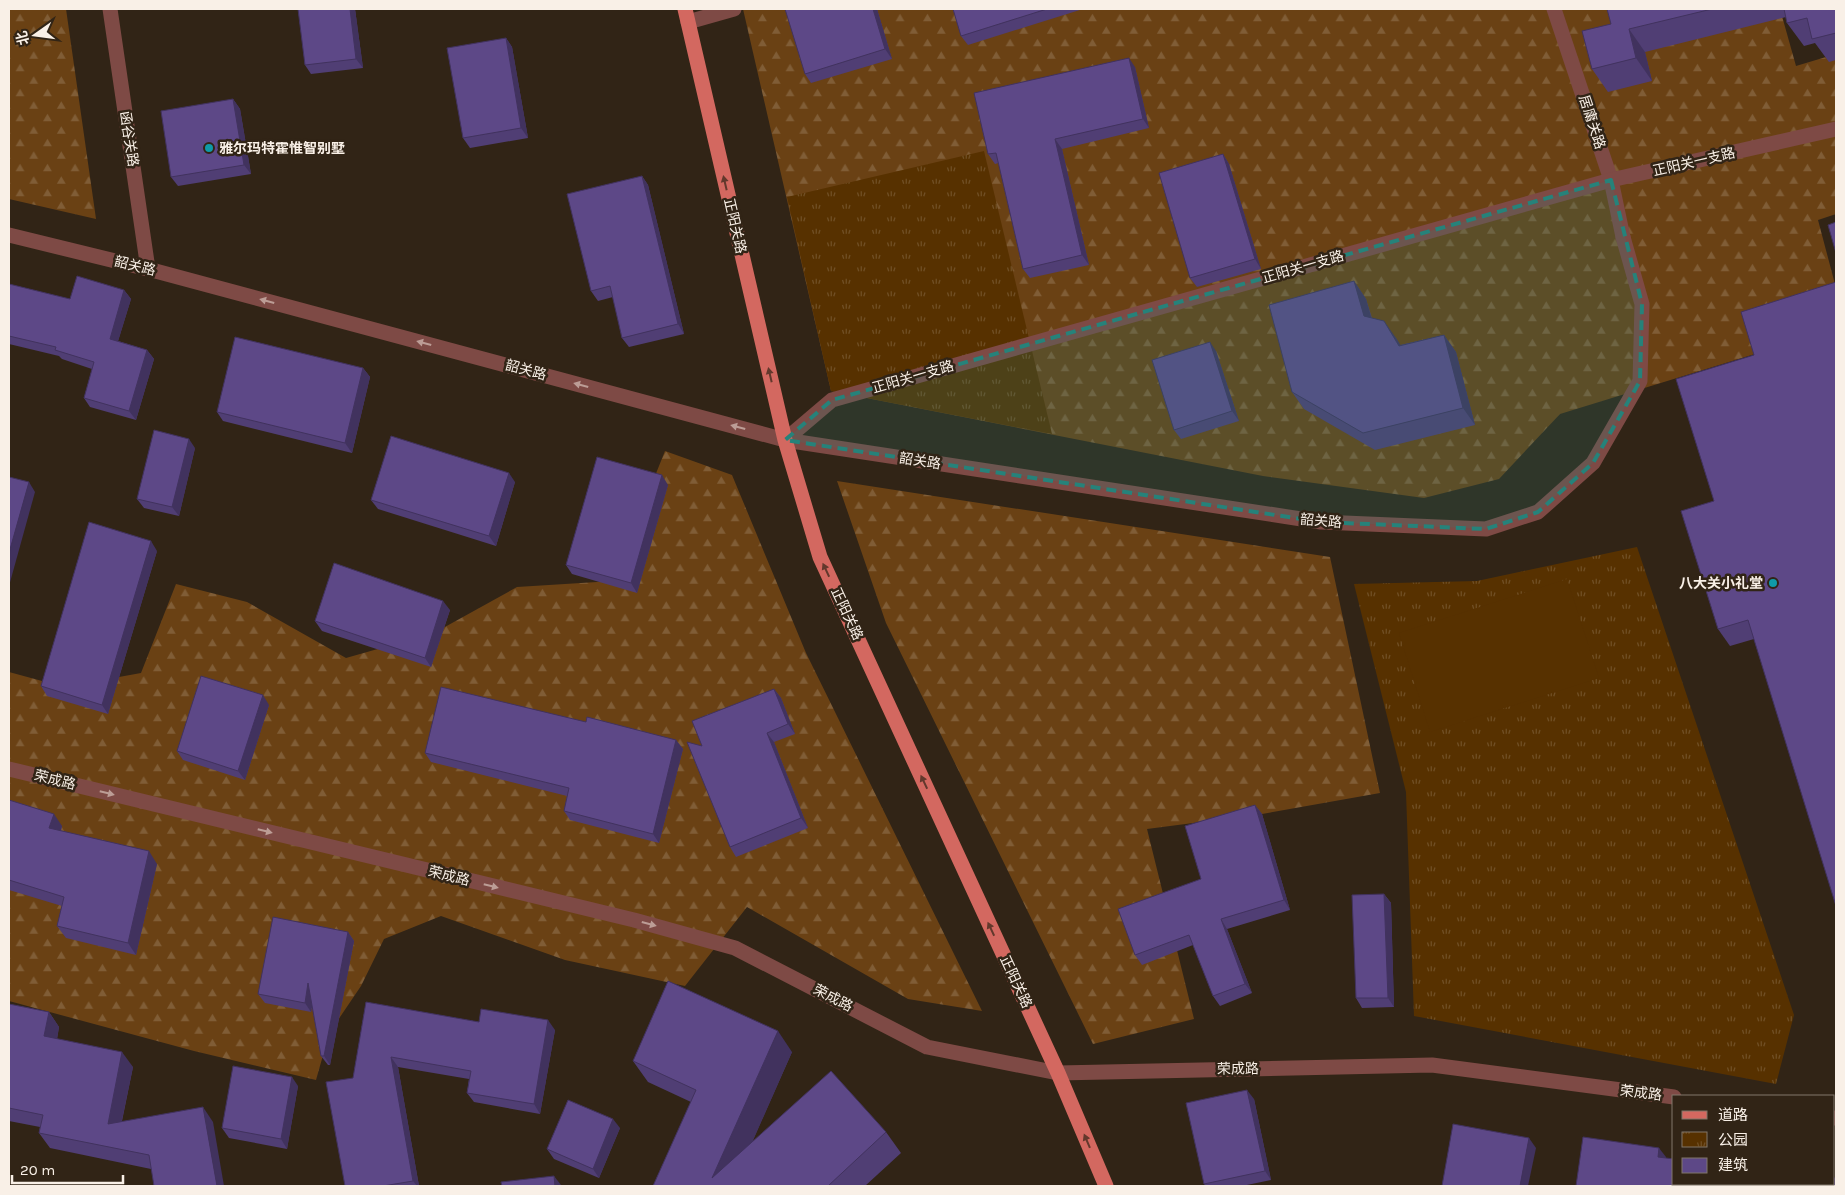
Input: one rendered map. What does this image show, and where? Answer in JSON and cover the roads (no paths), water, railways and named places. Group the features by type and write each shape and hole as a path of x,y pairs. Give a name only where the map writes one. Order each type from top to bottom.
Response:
{"main road":[{"name":"正阳关路","path":"687,16 785,440 820,557 1058,1073 1106,1186"}],"street":[{"name":"函谷关路","path":"110,9 148,269"},
{"path":"687,16 734,9"},
{"name":"居庸关路","path":"1554,9 1611,180 1623,237"},
{"name":"正阳关一支路","path":"785,440 832,400 1611,180 1836,129"},
{"name":"韶关路","path":"9,235 148,269 785,440 1321,522 1486,529 1538,512 1593,463 1640,381 1642,304 1623,237"},
{"name":"荣成路","path":"9,769 624,918 735,948 927,1047 1058,1073 1432,1065 1672,1097"}],"place":[{"name":"雅尔玛特霍惟智别墅","path":"209,148"},
{"name":"八大关小礼堂","path":"1773,583"}]}
